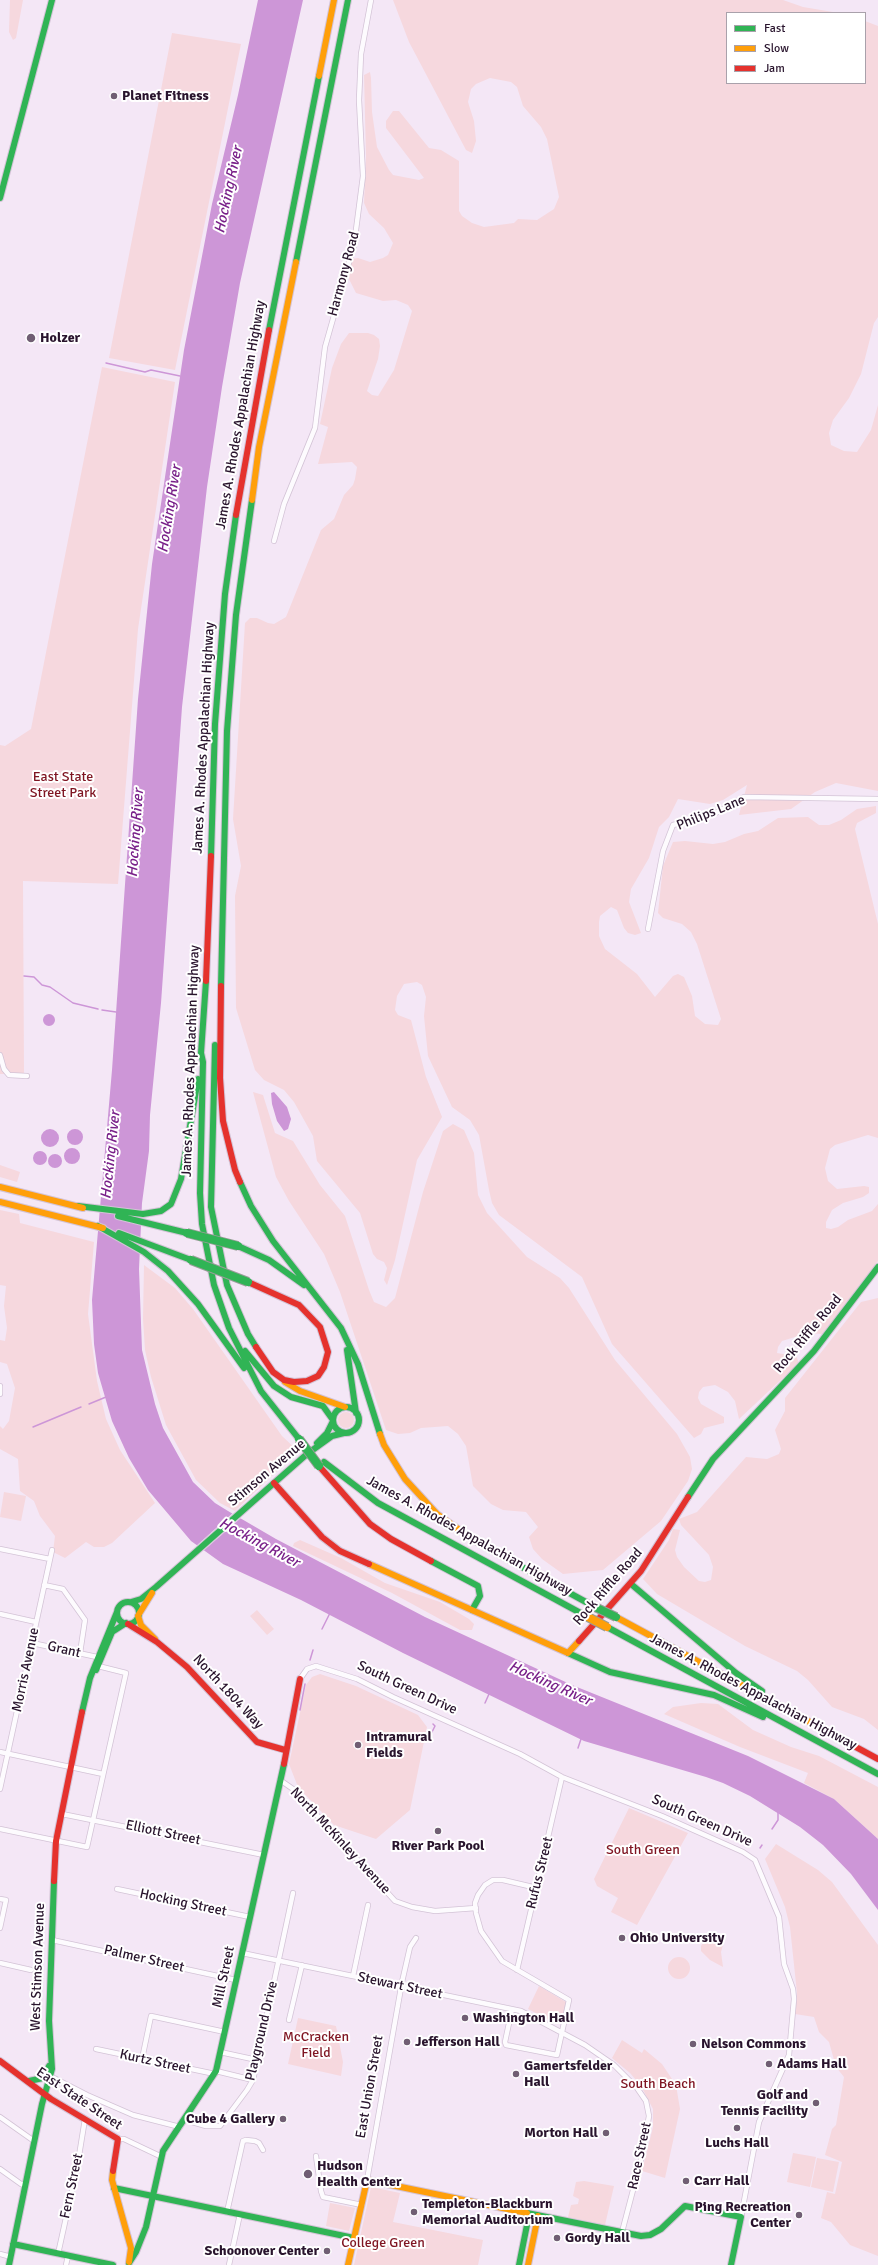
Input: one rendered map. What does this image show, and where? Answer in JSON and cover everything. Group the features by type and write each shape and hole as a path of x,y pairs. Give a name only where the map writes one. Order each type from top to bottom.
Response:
{"main road":[{"path":"0,198 52,0"},
{"name":"James A. Rhodes Appalachian Highway","path":"334,0 252,417 232,540 225,594 214,731 201,1053 203,1062 200,1168 202,1224 214,1285 228,1328 261,1391 299,1439 322,1464 378,1503 792,1729 878,1774"},
{"name":"James A. Rhodes Appalachian Highway","path":"348,0 266,412 251,496 232,656 223,840 220,1078 226,1133 242,1186 261,1224 335,1319 356,1359 384,1445 405,1479 420,1496 450,1524 475,1541 878,1759"},
{"path":"223,840 211,1149 212,1207 220,1259 234,1304 248,1334 273,1372 300,1391 351,1408 356,1413"},
{"path":"78,1206 138,1214 161,1211 171,1204 179,1188 193,1114 201,1053"},
{"path":"1,1187 238,1246 259,1254 285,1269 319,1298"},
{"path":"2,1203 74,1219 98,1226 248,1282 299,1305 316,1322 325,1338 327,1357 324,1367 318,1376 303,1382 284,1380"},
{"path":"98,1226 159,1263 198,1304 261,1391"},
{"name":"Rock Riffle Road","path":"568,1652 630,1584 660,1544 713,1459 814,1351 878,1267"},
{"path":"228,1328 269,1381 292,1397 323,1406 329,1412 336,1429 344,1433 352,1432 357,1426 359,1419 353,1403 353,1379 349,1358 335,1319"},
{"path":"307,1454 327,1433 336,1412 345,1407"},
{"name":"Stimson Avenue","path":"131,1602 141,1599 156,1587 307,1454 332,1436 344,1433"},
{"path":"322,1464 361,1516 370,1524 478,1586 480,1596 472,1610"},
{"path":"274,1483 317,1532 336,1548 610,1672 714,1695 772,1722 792,1729"},
{"path":"630,1584 736,1673 784,1707"},
{"name":"Stimson Avenue","path":"138,1615 156,1587"},
{"path":"131,1602 137,1607 138,1615 134,1622 117,1627 112,1632 98,1666 79,1742 75,1751 86,1693 97,1657 121,1604 131,1602"},
{"path":"117,1612 119,1619 127,1624"},
{"name":"North 1804 Way","path":"138,1615 141,1625 157,1642 192,1672 257,1742 285,1750"},
{"name":"North 1804 Way","path":"127,1624 157,1642"},
{"name":"Mill Street","path":"129,2264 144,2236 164,2149 185,2120 215,2073 264,1855 300,1679"},
{"name":"West Stimson Avenue","path":"10,2261 34,2141 50,2076 51,2058 49,2033 56,1841 75,1751"},
{"path":"29,2081 36,2081 43,2078 51,2058"},
{"name":"East State Street","path":"0,2061 46,2094 118,2139 112,2180 131,2248 129,2264"},
{"path":"367,2180 529,2215 641,2236 650,2235 661,2229 679,2210 685,2206 741,2217"},
{"name":"East Union Street","path":"348,2265 367,2180"},
{"path":"114,2188 354,2238"},
{"path":"519,2265 529,2215"},
{"path":"528,2265 538,2216"},
{"name":"South Green Drive","path":"731,2265 741,2217"},
{"path":"13,2244 113,2265"}],"street":[{"name":"Harmony Road","path":"274,541 284,504 315,428 325,347 354,245 363,176 359,100 361,54 371,0"},
{"name":"Philips Lane","path":"648,929 663,851 673,825 714,814 744,797 878,799"},
{"path":"0,1055 4,1069 9,1075 27,1076"},
{"path":"0,1386 0,1394"},
{"path":"0,1549 50,1559"},
{"name":"Morris Avenue","path":"0,1789 52,1550"},
{"path":"44,1585 63,1589 85,1620 80,1653"},
{"path":"0,1614 36,1622"},
{"name":"Grant","path":"32,1642 97,1657"},
{"path":"0,1829 87,1847 126,1673 98,1666"},
{"name":"South Green Drive","path":"300,1679 307,1669 316,1666 350,1676 520,1754 562,1777 662,1816 743,1852 756,1862 780,1920 784,1964 793,1989 794,1999 789,2055 759,2122 741,2217"},
{"path":"0,1752 103,1774"},
{"name":"Rufus Street","path":"517,1970 562,1777"},
{"name":"North McKinley Avenue","path":"280,1780 293,1788 394,1900 412,1907 435,1912 476,1908"},
{"name":"Elliott Street","path":"62,1814 94,1819 264,1855"},
{"path":"512,2009 505,2044 557,2055 569,2000 500,1960 480,1928 476,1908 476,1901 480,1892 493,1880 503,1880 537,1888"},
{"name":"Hocking Street","path":"117,1889 250,1917"},
{"name":"Playground Drive","path":"185,2120 206,2126 220,2126 253,2080 293,1893"},
{"path":"0,1898 6,1900 0,1928"},
{"path":"353,1976 368,1905"},
{"name":"East Union Street","path":"367,2180 401,1987 410,1947 416,1938"},
{"name":"Palmer Street","path":"52,1940 236,1980"},
{"name":"Stewart Street","path":"242,1953 512,2009 526,2013 555,2028"},
{"path":"0,1963 32,1970"},
{"path":"289,2020 302,1965"},
{"path":"142,2059 151,2016 225,2032"},
{"name":"Race Street","path":"555,2028 598,2053 624,2073 638,2088 647,2105 648,2125 622,2232"},
{"name":"Kurtz Street","path":"96,2049 253,2080"},
{"path":"220,2052 257,2060"},
{"path":"50,2076 87,2096 131,2114 180,2127"},
{"path":"0,2117 34,2141"},
{"name":"Fern Street","path":"58,2254 77,2168 85,2119"},
{"path":"118,2139 125,2139 162,2157"},
{"path":"227,2212 243,2141 255,2141 259,2143 263,2150"},
{"path":"316,2156 321,2191 324,2197 362,2205"},
{"path":"0,2169 25,2185"},
{"path":"229,2265 240,2214"},
{"path":"0,2254 10,2261"},
{"path":"66,2265 68,2256"}],"green space":[{"path":"10,0 23,0 16,38 13,40 9,32"},
{"path":"393,0 783,0 803,7 833,12 726,12 726,84 866,84 866,21 878,26 878,317 874,323 861,374 849,398 833,420 829,433 831,445 844,451 857,452 871,430 878,405 878,791 836,783 815,792 791,809 739,815 747,785 723,800 710,804 678,799 669,817 659,827 649,858 631,889 629,902 641,933 635,935 628,933 624,928 617,910 611,907 600,916 599,922 599,936 605,949 637,974 655,997 673,976 678,974 684,977 692,996 695,1016 705,1024 718,1025 721,1019 697,944 691,932 682,924 663,918 658,913 663,866 673,842 685,841 713,844 725,842 744,834 758,831 778,818 808,817 819,825 829,825 841,820 857,809 876,806 876,813 857,823 855,829 878,924 878,1138 868,1135 835,1145 830,1149 825,1168 828,1181 837,1189 864,1186 869,1187 869,1193 863,1197 843,1203 832,1210 826,1222 826,1228 831,1229 838,1227 848,1220 872,1211 878,1204 878,1261 822,1334 808,1333 782,1341 778,1347 777,1353 796,1356 799,1363 739,1419 735,1401 728,1392 715,1385 703,1387 699,1392 698,1398 701,1404 724,1417 724,1423 704,1428 701,1434 694,1438 612,1344 582,1277 499,1215 492,1203 479,1135 470,1120 452,1107 428,1056 424,1016 426,997 422,985 417,982 404,984 397,996 395,1010 398,1015 411,1020 426,1077 442,1117 417,1160 395,1260 387,1285 384,1280 387,1268 384,1262 377,1259 373,1254 360,1213 317,1161 313,1136 294,1102 284,1090 264,1080 255,1070 236,1008 235,896 241,866 233,819 245,623 250,618 257,618 274,624 286,617 321,530 334,519 344,495 353,485 357,467 352,462 318,464 328,427 320,424 332,368 341,344 349,333 368,333 379,339 380,346 378,359 367,391 372,395 378,396 394,370 412,311 408,305 396,300 383,301 356,293 349,279 351,259 358,258 370,262 383,258 388,255 393,243 384,228 369,214 364,203 366,156 364,75 370,72 372,112 377,147 393,175 419,180 424,178 386,128 386,121 393,111 399,111 429,148 441,150 459,161 459,211 462,216 472,223 484,227 514,223 518,219 537,220 554,209 559,197 547,139 541,127 523,106 517,87 511,82 490,78 476,84 471,89 468,102 474,121 476,141 472,153 466,150 409,42"},
{"path":"172,33 241,44 175,370 109,358"},
{"name":"East State Street Park","path":"102,367 175,382 138,629 118,884 23,881 24,1074 0,1074 0,745 5,746 31,729"},
{"path":"253,1092 263,1095 275,1133 293,1141 320,1185 345,1216 374,1302 386,1307 395,1298 423,1192 443,1131 453,1124 464,1130 474,1153 478,1195 487,1213 527,1257 560,1278 569,1288 615,1360 677,1434 690,1457 692,1469 688,1481 661,1521 603,1570 563,1574 542,1559 533,1549 529,1537 538,1527 526,1512 503,1510 491,1504 473,1486 466,1446 458,1434 448,1426 421,1428 410,1433 398,1434 386,1430 340,1292 324,1254 289,1201 276,1177"},
{"path":"0,1165 20,1172 17,1182 0,1177"},
{"path":"0,1210 19,1214 20,1223 94,1242 88,1314 97,1381 106,1419 120,1450 155,1503 112,1543 104,1547 94,1547 86,1542 65,1558 53,1552 55,1536 40,1516 34,1501 20,1491 18,1459 0,1449 0,1426 3,1429 9,1421 15,1388 7,1364 0,1362 0,1340 5,1341 7,1328 4,1306 6,1286 0,1285"},
{"path":"144,1265 175,1288 193,1309 282,1436 298,1451 235,1511 220,1503 196,1480 166,1425 151,1377 145,1350 143,1319"},
{"path":"878,1298 878,1730 864,1719 832,1707 808,1680 797,1671 745,1646 657,1594 643,1579 669,1540 673,1529 680,1530 675,1550 677,1557 684,1567 699,1581 705,1582 711,1580 713,1567 709,1555 681,1525 679,1519 697,1512 746,1457 767,1459 779,1454 781,1449 775,1430 785,1411 785,1398 861,1302"},
{"path":"343,1412 349,1412 354,1417 352,1426 349,1428 343,1428 338,1423 338,1417"},
{"path":"4,1492 26,1496 21,1521 0,1517"},
{"path":"300,1540 341,1558 385,1583 440,1602 469,1619 474,1624 472,1630 460,1630 392,1593 293,1546 294,1543"},
{"path":"257,1610 274,1629 267,1635 250,1616"},
{"name":"Intramural Fields","path":"320,1674 356,1686 418,1715 427,1727 410,1810 376,1839 334,1825 298,1787 289,1764 306,1685 312,1677"},
{"path":"701,1703 718,1704 753,1730 791,1747 819,1756 878,1787 878,1839 834,1799 804,1783 808,1773 740,1747 664,1714 673,1707"},
{"name":"South Green","path":"629,1808 688,1833 637,1925 611,1912 618,1898 597,1886 594,1879"},
{"path":"776,1844 818,1870 832,1882 878,1945 878,2256 850,2245 831,2222 821,2218 827,2192 835,2194 842,2162 825,2155 832,2129 836,2125 844,2077 836,2067 829,2042 819,2032 814,2017 795,2014 797,1993 790,1927 785,1907 765,1859"},
{"path":"721,1937 725,1938 721,1952 723,1967 710,1960 701,1951 701,1946 705,1940"},
{"path":"679,1957 683,1958 689,1964 689,1972 683,1978 679,1979 675,1978 669,1972 668,1968 669,1964 675,1958"},
{"path":"539,1986 566,2002 562,2021 559,2023 557,2024 528,2009"},
{"name":"McCracken Field","path":"298,2018 336,2026 343,2062 341,2076 288,2064"},
{"name":"South Beach","path":"622,2040 642,2053 644,2049 662,2064 676,2085 680,2109 665,2178 642,2171 653,2127 653,2109 641,2086 630,2073 612,2058"},
{"path":"793,2153 816,2157 810,2187 787,2182"},
{"path":"817,2158 839,2162 833,2192 811,2187"},
{"path":"584,2181 614,2186 605,2225 568,2217 571,2205 578,2204 579,2199 573,2196 576,2182"},
{"name":"College Green","path":"371,2187 400,2193 393,2222 483,2240 478,2265 354,2265"},
{"path":"330,2203 355,2208 349,2231 326,2226"}],"water":[{"name":"Hocking River","path":"258,0 303,0 240,283 222,387 207,487 182,707 161,1003 150,1115 149,1151 142,1203 139,1269 142,1350 155,1404 163,1428 193,1482 215,1503 276,1539 425,1617 572,1685 748,1756 834,1799 878,1839 878,1910 851,1874 823,1845 800,1827 750,1796 723,1783 706,1777 584,1741 403,1653 301,1600 223,1564 191,1541 148,1490 129,1458 112,1421 98,1373 94,1344 92,1300 112,1070 138,699 152,564 184,350 212,204 238,95"},
{"path":"47,1014 51,1014 55,1020 51,1026 47,1026 43,1022 43,1018"},
{"path":"274,1092 287,1107 291,1119 288,1129 284,1131 277,1121 272,1104 271,1093"},
{"path":"50,1129 56,1132 59,1138 56,1144 50,1147 44,1144 41,1138 44,1132"},
{"path":"75,1129 81,1131 83,1137 81,1143 75,1145 69,1143 67,1137 69,1131"},
{"path":"72,1148 78,1150 80,1156 78,1162 72,1164 66,1162 64,1156 66,1150"},
{"path":"40,1151 45,1153 47,1158 45,1163 40,1165 35,1163 33,1158 35,1153"},
{"path":"55,1154 60,1156 62,1161 60,1166 55,1168 50,1166 48,1161 50,1156"}],"pier":[{"path":"234,1512 242,1517 202,1552 195,1547"}],"waterway":[{"path":"106,363 145,372 151,370 180,376"},
{"path":"24,976 34,977 42,985 50,987 73,1003 98,1009"},
{"path":"102,1010 116,1012"},
{"path":"89,1404 106,1397"},
{"path":"33,1427 81,1407"},
{"path":"322,1629 330,1613"},
{"path":"310,1660 313,1650"},
{"path":"300,1710 305,1684"},
{"path":"485,1703 489,1694"},
{"path":"431,1734 435,1726 433,1724"},
{"path":"578,1748 581,1739"},
{"path":"772,1829 778,1820 778,1811"}],"traffic: fast":[{"path":"0,198 52,0"},
{"path":"296,262 348,0"},
{"path":"269,330 319,76"},
{"path":"221,986 227,731 236,615 252,500"},
{"path":"211,856 215,724 225,594 236,515"},
{"path":"206,981 201,1053 203,1062 200,1193 202,1224 214,1285 229,1328 261,1391 299,1439"},
{"path":"215,1045 211,1207 227,1285 248,1334 256,1347"},
{"path":"78,1206 143,1214 161,1211 171,1204 181,1179 198,1079"},
{"path":"240,1182 251,1206 273,1241 341,1328 358,1364 380,1434"},
{"path":"118,1216 187,1233"},
{"path":"98,1226 144,1252 168,1271 198,1304 244,1368"},
{"path":"119,1233 191,1260"},
{"path":"187,1233 238,1246"},
{"path":"238,1246 269,1260 304,1285"},
{"path":"191,1260 248,1282"},
{"path":"688,1497 713,1459 814,1351 878,1267"},
{"path":"347,1350 356,1413"},
{"path":"245,1351 274,1386 291,1397 323,1406 333,1420"},
{"path":"346,1407 355,1411 359,1420 355,1429 346,1433 337,1429 333,1420 337,1411 346,1407"},
{"path":"317,1443 327,1433 333,1421"},
{"path":"131,1602 141,1599 156,1587 307,1454 332,1436 344,1433"},
{"path":"299,1439 319,1466"},
{"path":"324,1462 378,1503 586,1616"},
{"path":"431,1561 478,1586 480,1596 472,1610"},
{"path":"513,1562 595,1607"},
{"path":"631,1584 736,1673 762,1691"},
{"path":"128,1602 136,1605 139,1613 136,1621 128,1624 120,1621 117,1613 120,1605 128,1602"},
{"path":"595,1607 616,1617"},
{"path":"82,1712 90,1678 117,1612"},
{"path":"96,1670 112,1632 126,1623"},
{"path":"607,1627 878,1774"},
{"path":"568,1653 610,1672 714,1695 763,1717"},
{"path":"129,2263 136,2252 146,2227 163,2151 216,2071 284,1764"},
{"path":"9,2265 42,2104 52,2069 49,2021 54,1881"},
{"path":"29,2081 43,2078 49,2066"},
{"path":"114,2188 354,2238"},
{"path":"527,2213 641,2236 650,2235 661,2229 685,2206 741,2217 731,2265"},
{"path":"519,2265 529,2215"},
{"path":"13,2244 113,2265"}],"traffic: slow":[{"path":"319,76 334,0"},
{"path":"252,500 259,447 296,262"},
{"path":"0,1187 83,1208"},
{"path":"0,1202 103,1228"},
{"path":"285,1382 300,1391 345,1407"},
{"path":"380,1434 384,1445 405,1479 437,1514 475,1541 513,1562"},
{"path":"369,1564 568,1653 579,1641"},
{"path":"139,1614 152,1593"},
{"path":"138,1616 141,1625 155,1639"},
{"path":"586,1616 607,1627"},
{"path":"616,1617 819,1727"},
{"path":"113,2171 112,2180 131,2248 129,2262"},
{"path":"348,2265 367,2180 527,2213"},
{"path":"528,2265 538,2216"}],"traffic: jam":[{"path":"236,515 269,330"},
{"path":"206,981 211,856"},
{"path":"221,986 220,1078 223,1121 235,1170 240,1182"},
{"path":"248,1282 299,1305 320,1327 328,1352 324,1367 318,1376 307,1381 294,1382 284,1380 273,1372 256,1347"},
{"path":"319,1466 370,1524 391,1539 431,1561"},
{"path":"274,1483 322,1537 340,1551 369,1564"},
{"path":"579,1641 641,1571 688,1497"},
{"path":"128,1624 157,1642 187,1667 257,1742 285,1750"},
{"path":"284,1764 300,1679"},
{"path":"54,1881 56,1841 82,1712"},
{"path":"819,1727 878,1759"},
{"path":"0,2061 51,2099 118,2139 113,2171"}],"place":[{"name":"Planet Fitness","path":"114,96"},
{"name":"Holzer","path":"31,338"},
{"name":"Intramural Fields","path":"358,1745"},
{"name":"River Park Pool","path":"438,1831"},
{"name":"Ohio University","path":"622,1938"},
{"name":"Washington Hall","path":"465,2018"},
{"name":"Jefferson Hall","path":"407,2042"},
{"name":"Nelson Commons","path":"693,2044"},
{"name":"Adams Hall","path":"769,2064"},
{"name":"Gamertsfelder Hall","path":"516,2074"},
{"name":"Golf and Tennis Facility","path":"816,2103"},
{"name":"Cube 4 Gallery","path":"283,2119"},
{"name":"Luchs Hall","path":"737,2128"},
{"name":"Morton Hall","path":"606,2133"},
{"name":"Hudson Health Center","path":"308,2174"},
{"name":"Carr Hall","path":"686,2181"},
{"name":"Templeton-Blackburn Memorial Auditorium","path":"414,2212"},
{"name":"Ping Recreation Center","path":"799,2215"},
{"name":"Gordy Hall","path":"557,2238"},
{"name":"Schoonover Center","path":"327,2251"}]}
